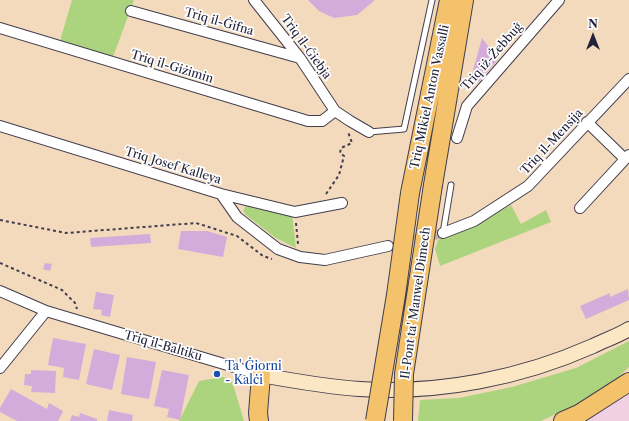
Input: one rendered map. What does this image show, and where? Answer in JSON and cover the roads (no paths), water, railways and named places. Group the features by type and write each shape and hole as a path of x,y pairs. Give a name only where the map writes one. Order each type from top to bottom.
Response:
{"highway":[{"name":"Triq Mikiel Anton Vassalli","path":"410,193 449,0"},
{"name":"Triq Mikiel Anton Vassalli","path":"433,185 464,0"},
{"name":"Il-Pont ta' Manwel Dimech","path":"403,421 404,374 433,185"},
{"name":"Il-Pont ta' Manwel Dimech","path":"375,421 396,295 410,193"},
{"path":"259,421 258,413 261,375"},
{"path":"563,421 579,414 629,382"}],"main road":[{"name":"Triq il-Baltiku","path":"261,375 310,384 361,389 426,388 467,384 511,375 543,366 577,353 629,329"}],"street":[{"name":"Triq il-Ǵiebja","path":"254,0 300,58 335,110 350,121 370,132"},
{"name":"Triq iż-Żebbuġ","path":"457,138 467,106 559,0"},
{"name":"Triq il-Ġifna","path":"131,11 300,58"},
{"name":"Triq il-Giżimin","path":"0,28 308,121 322,121 335,110"},
{"name":"Triq il-Mensija","path":"443,233 474,222 528,186 629,79"},
{"path":"580,208 627,157 587,122"},
{"name":"Triq Josef Kalleya","path":"0,126 221,194 295,212 342,204"},
{"path":"221,194 237,217 278,249 300,257 325,260 388,246"},
{"name":"Triq il-Baltiku","path":"0,291 46,311 80,322 261,375"},
{"path":"0,368 46,311"}],"lane":[{"path":"370,132 404,129 432,0"},
{"path":"443,233 451,186"}],"tunnel":[{"path":"400,243 443,233"}],"place":[{"name":"Ta' Ġiorni - Kalċi","path":"217,374"}]}
